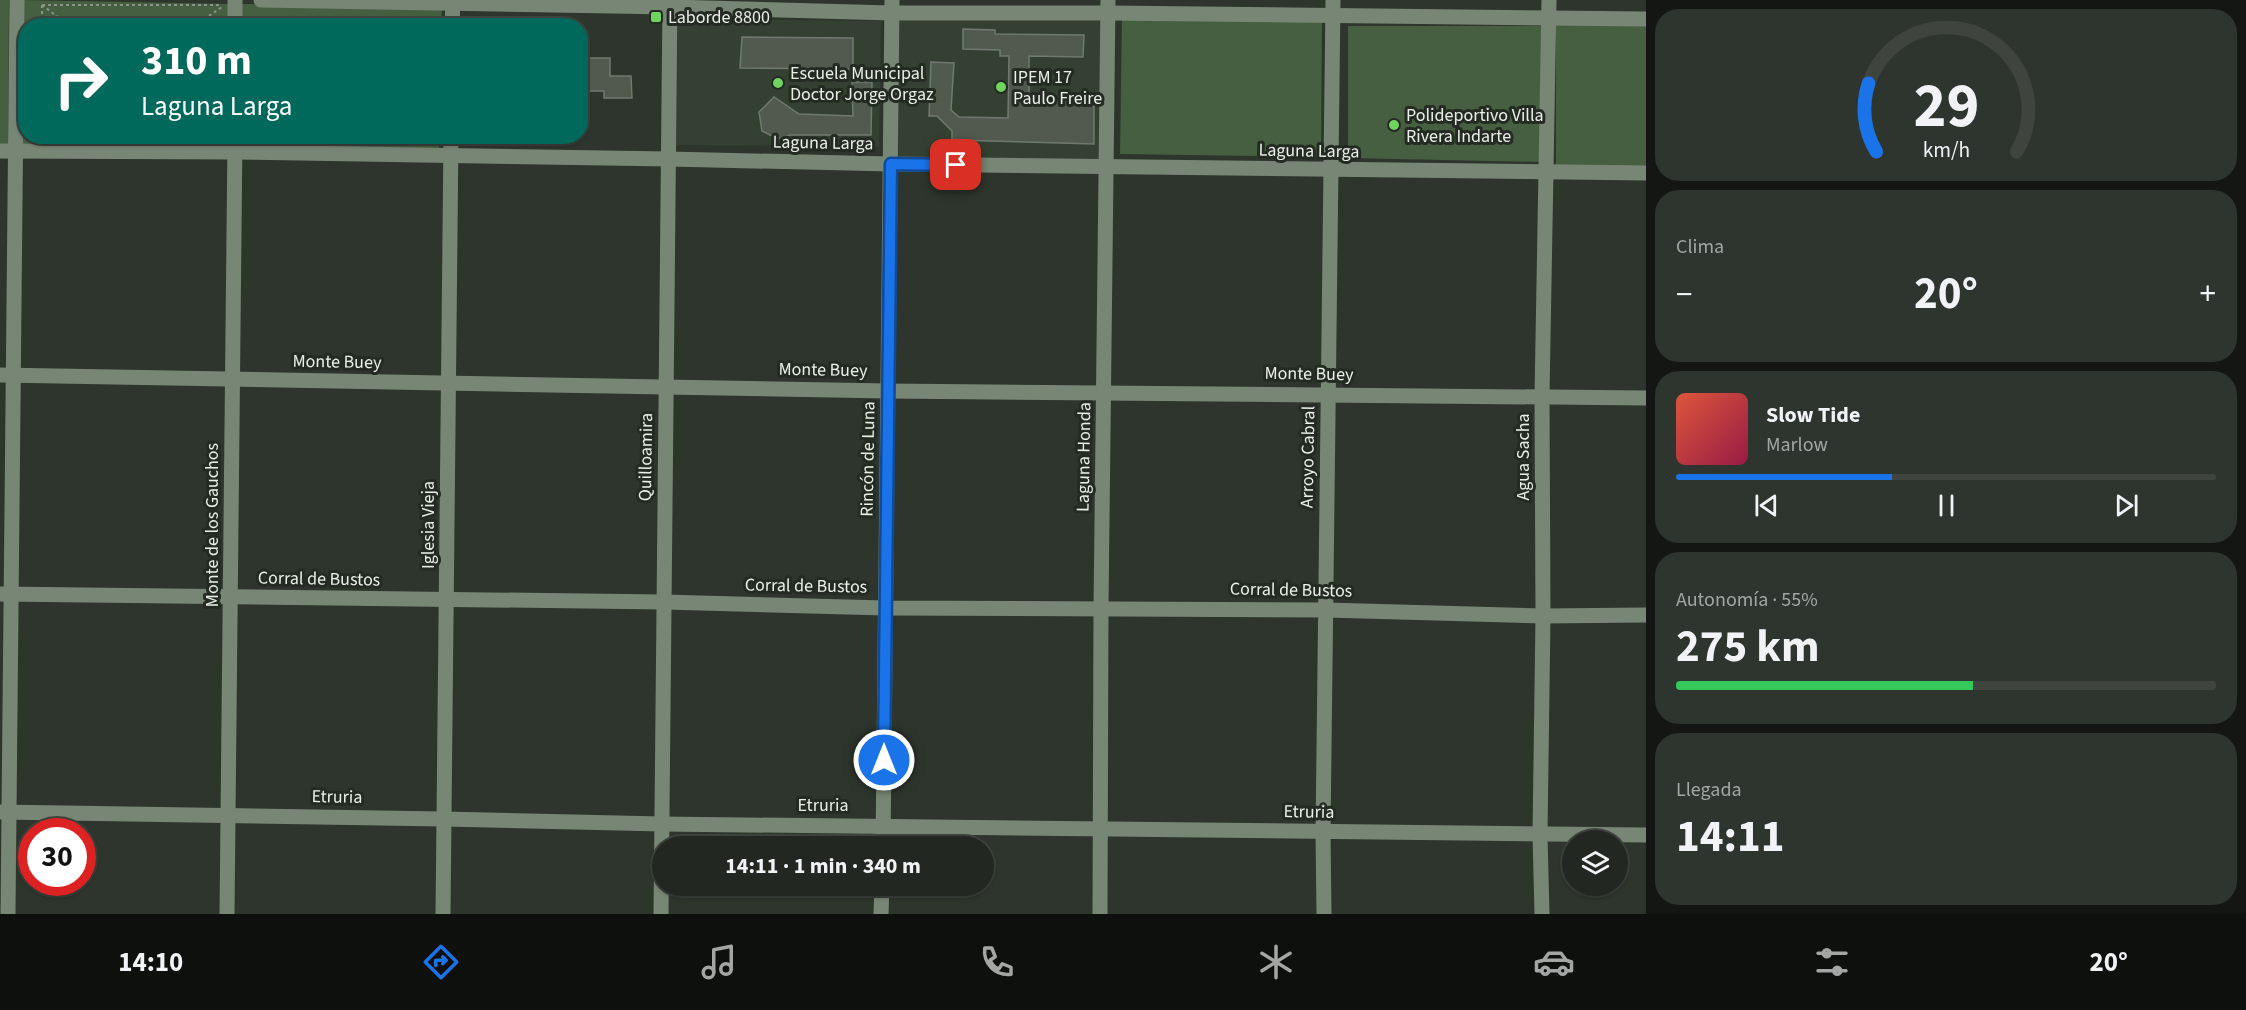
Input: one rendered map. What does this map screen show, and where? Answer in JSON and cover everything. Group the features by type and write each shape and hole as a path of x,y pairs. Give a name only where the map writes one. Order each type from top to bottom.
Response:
{"street":[{"path":"9,914 4,812 8,151 17,0"},
{"path":"261,0 1333,8 1549,18 1646,19"},
{"name":"Agua Sacha","path":"1542,914 1540,835 1543,616 1542,396 1550,0"},
{"path":"230,2 230,18"},
{"path":"453,2 453,18"},
{"name":"Quilloamira","path":"661,914 670,3"},
{"name":"Rincón de Luna","path":"883,836 892,6"},
{"name":"Laguna Honda","path":"1100,914 1108,7"},
{"name":"Arroyo Cabral","path":"1324,914 1323,832 1333,8"},
{"name":"Laguna Larga","path":"8,151 235,144 451,155 1331,171 1646,173"},
{"name":"Monte de los Gauchos","path":"227,914 235,144"},
{"name":"Iglesia Vieja","path":"443,914 451,144"},
{"name":"Monte Buey","path":"7,375 888,391 1646,398"},
{"name":"Corral de Bustos","path":"6,594 664,602 885,608 1326,610 1543,616 1646,615"},
{"name":"Etruria","path":"4,812 662,824 1646,835"},
{"path":"881,914 882,896"}],"path":[{"path":"42,5 230,2"},
{"path":"230,2 230,18"},
{"path":"206,18 230,2"},
{"path":"42,5 42,18"},
{"path":"42,5 59,18"}],"shaded area":[{"name":"IPEM 17 Paulo Freire","path":"1108,13 1103,160 896,157 896,17"},
{"name":"Escuela Municipal Doctor Jorge Orgaz","path":"678,19 881,21 879,147 676,145"}],"green space":[{"path":"0,0 9,0 8,144 0,144"},
{"path":"21,0 232,4 231,18 21,18"},
{"path":"241,4 442,8 441,18 241,18"},
{"path":"1122,17 1322,19 1321,157 1120,154"},
{"path":"1556,24 1646,26 1646,167 1556,166"},
{"path":"1348,26 1544,26 1544,162 1348,158"},
{"path":"19,144 229,144 229,148"},
{"path":"239,144 439,144 439,150 239,147"}],"building":[{"path":"963,29 995,30 995,34 1084,35 1083,57 1029,56 1029,100 1094,103 1094,144 952,140 952,131 937,116 929,116 931,62 954,63 951,110 959,117 1008,118 1009,56 1000,56 1000,50 963,49"},
{"path":"742,37 853,38 853,69 740,68"},
{"path":"588,58 610,58 610,76 631,76 632,98 604,98 604,91 588,91"},
{"path":"852,82 872,82 871,135 790,135 778,139 762,131 759,112 774,97 799,114 853,116"}],"place":[{"name":"Laborde 8800","path":"656,17"},
{"name":"Escuela Municipal Doctor Jorge Orgaz","path":"778,83"},
{"name":"IPEM 17 Paulo Freire","path":"1001,87"},
{"name":"Polideportivo Villa Rivera Indarte","path":"1394,125"}],"route":[{"path":"884,760 891,164 956,165"}]}
